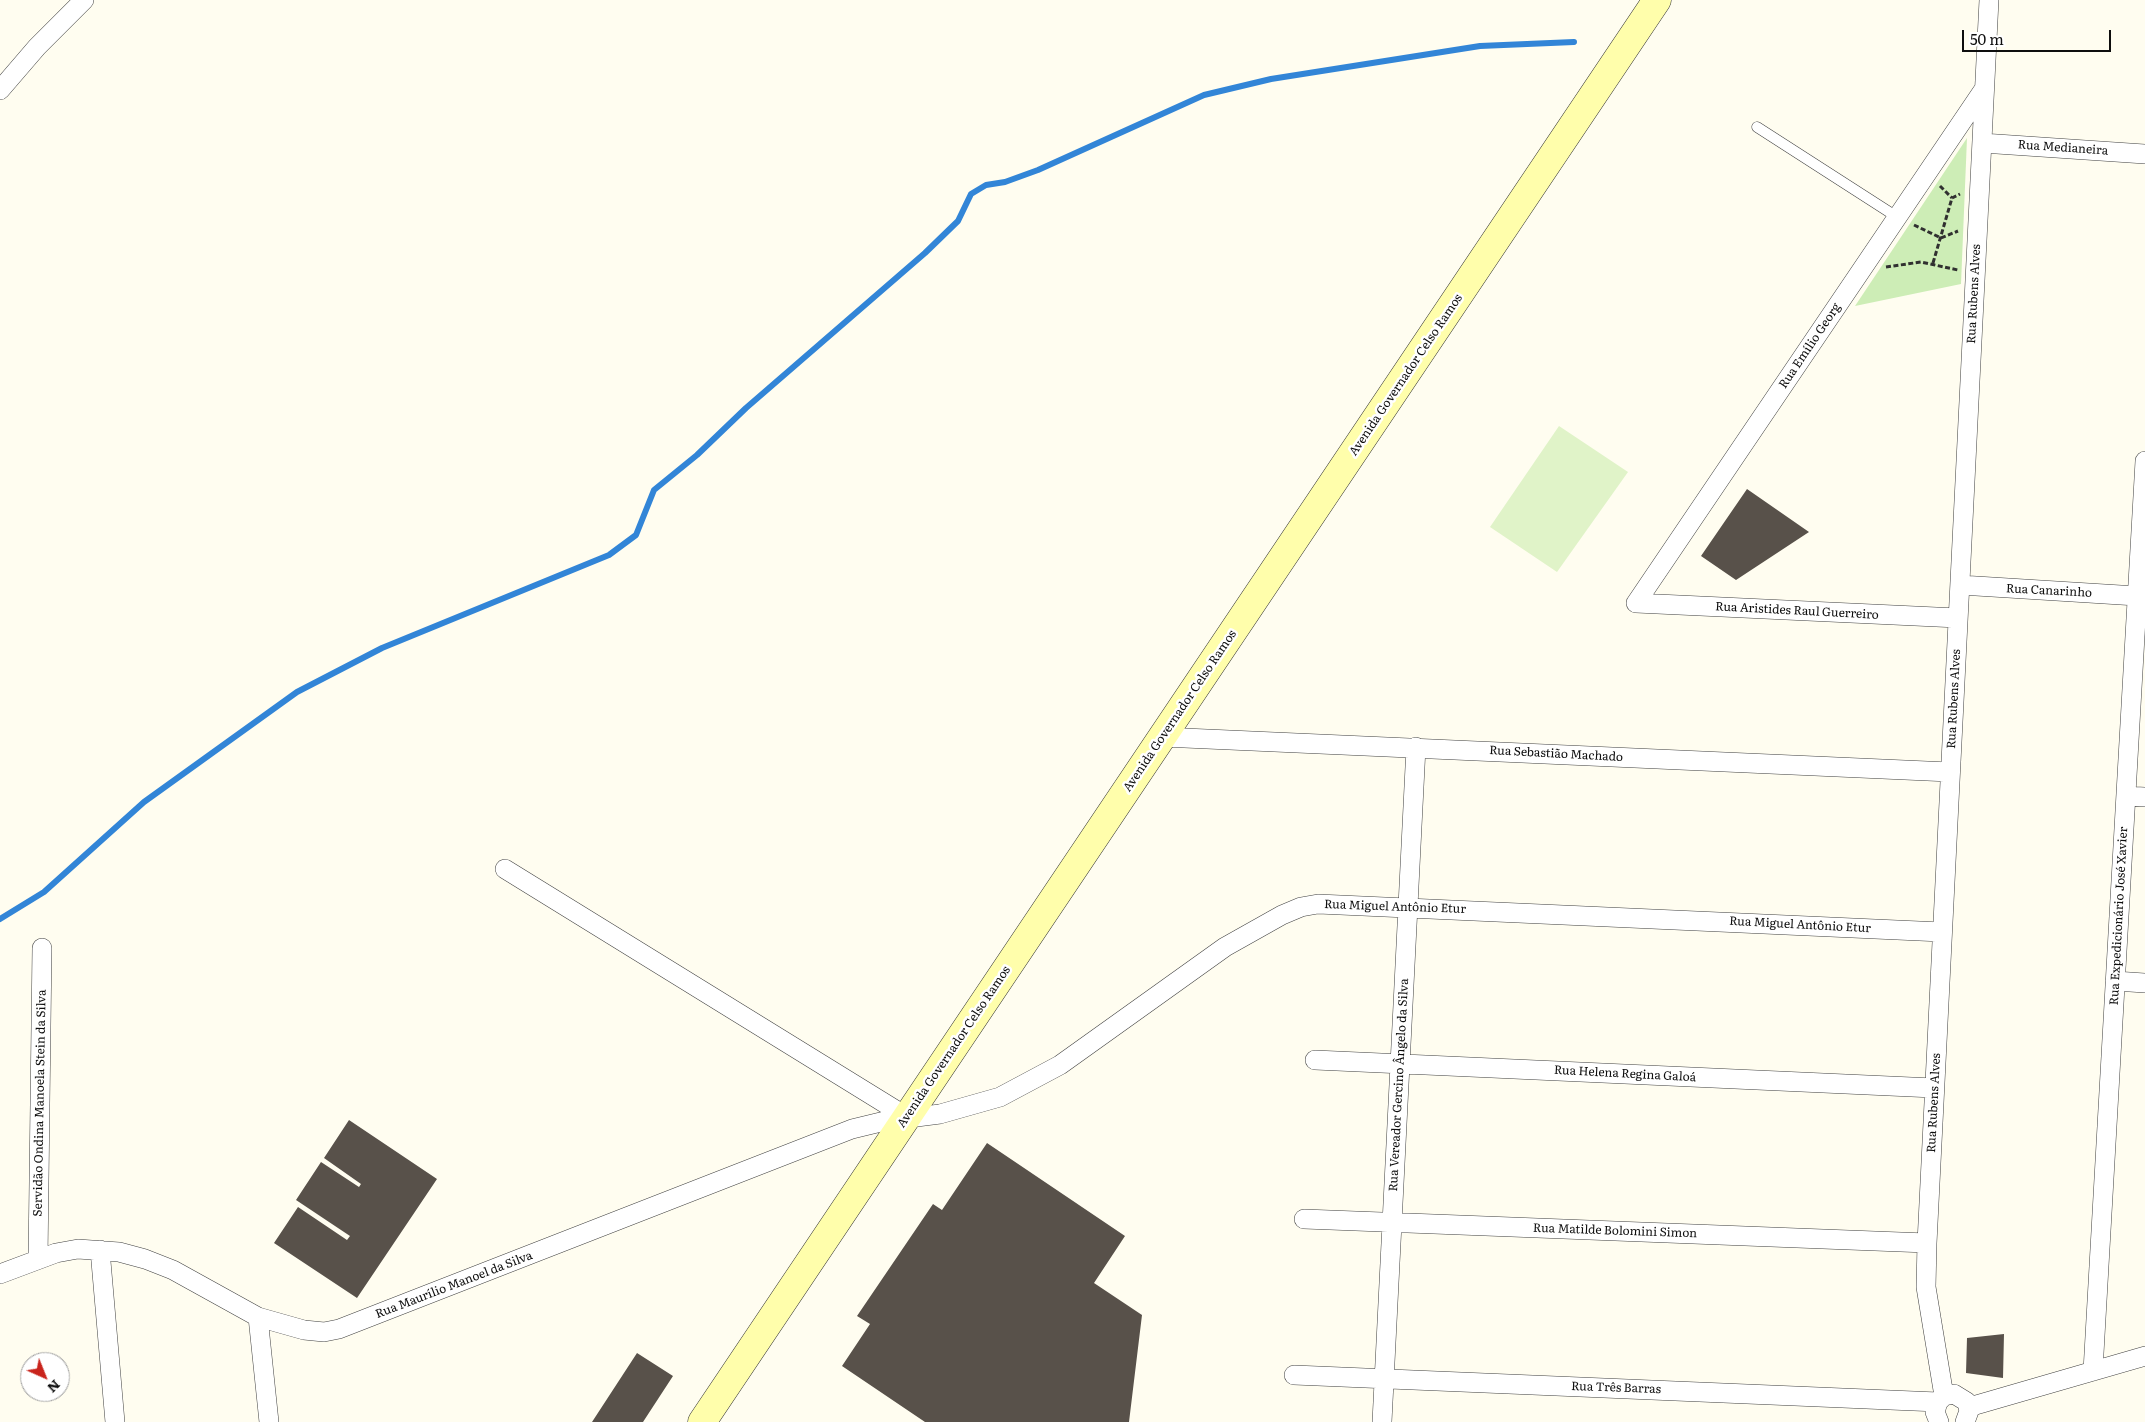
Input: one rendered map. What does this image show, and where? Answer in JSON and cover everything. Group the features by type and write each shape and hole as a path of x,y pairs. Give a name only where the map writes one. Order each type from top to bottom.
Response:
{"main road":[{"name":"Avenida Governador Celso Ramos","path":"702,1422 1657,0"}],"street":[{"path":"0,90 16,70 84,0"},
{"name":"Rua Rubens Alves","path":"1936,1412 1926,1287 1927,1243 1989,0"},
{"name":"Rua Emílio Georg","path":"1636,603 1984,88"},
{"name":"Rua Medianeira","path":"1982,143 2145,154"},
{"name":"Rua Expedicionário José Xavier","path":"2093,1371 2145,461"},
{"name":"Rua Canarinho","path":"1960,585 2137,596"},
{"name":"Rua Aristides Raul Guerreiro","path":"1636,603 1958,618"},
{"name":"Rua Sebastião Machado","path":"1162,737 1950,772"},
{"name":"Rua Vereador Gercino Ângelo da Silva","path":"1382,1422 1416,748"},
{"path":"2126,796 2145,797"},
{"path":"505,869 907,1117"},
{"name":"Rua Miguel Antônio Etur","path":"907,1117 940,1114 968,1108 1000,1097 1030,1083 1089,1045 1196,966 1258,928 1301,907 1334,903 1942,932"},
{"name":"Servidão Ondina Manoela Stein da Silva","path":"38,1259 42,948"},
{"path":"2115,981 2145,983"},
{"name":"Rua Helena Regina Galoá","path":"1315,1060 1934,1088"},
{"name":"Rua Maurílio Manoel da Silva","path":"0,1274 38,1259 78,1249 100,1250 145,1259 173,1270 258,1316 304,1330 324,1332 353,1325 852,1129 907,1117"},
{"name":"Rua Matilde Bolomini Simon","path":"1304,1219 1927,1243"},
{"path":"100,1250 115,1422"},
{"path":"258,1316 269,1422"},
{"path":"1967,1414 2093,1371 2145,1356"},
{"name":"Rua Três Barras","path":"1294,1375 1936,1412 1959,1395 1964,1398 1967,1414"}],"lane":[{"path":"1757,127 1898,217"}],"path":[{"path":"1933,263 1952,198"},
{"path":"1898,217 1941,238 1978,224"},
{"path":"1861,271 1921,262 1933,263 1975,276"}],"green space":[{"path":"1967,138 1961,284 1855,306"},
{"path":"1559,426 1628,472 1557,572 1490,527"}],"building":[{"path":"1747,489 1809,532 1736,580 1701,556"},
{"path":"349,1120 437,1179 357,1298 274,1243 298,1207 347,1240 350,1236 296,1200 321,1162 359,1187 361,1184 324,1158"},
{"path":"987,1143 1125,1236 1094,1283 1142,1315 1129,1422 925,1422 842,1366 870,1324 857,1316 933,1204 942,1210"},
{"path":"2004,1334 2003,1378 1966,1373 1967,1338"},
{"path":"637,1353 673,1376 643,1422 592,1422"}],"waterway":[{"path":"0,919 44,892 144,802 297,692 382,648 609,555 636,535 654,490 697,455 746,408 925,253 958,221 971,194 986,185 1005,182 1038,170 1204,95 1271,79 1480,46 1574,42"}]}
